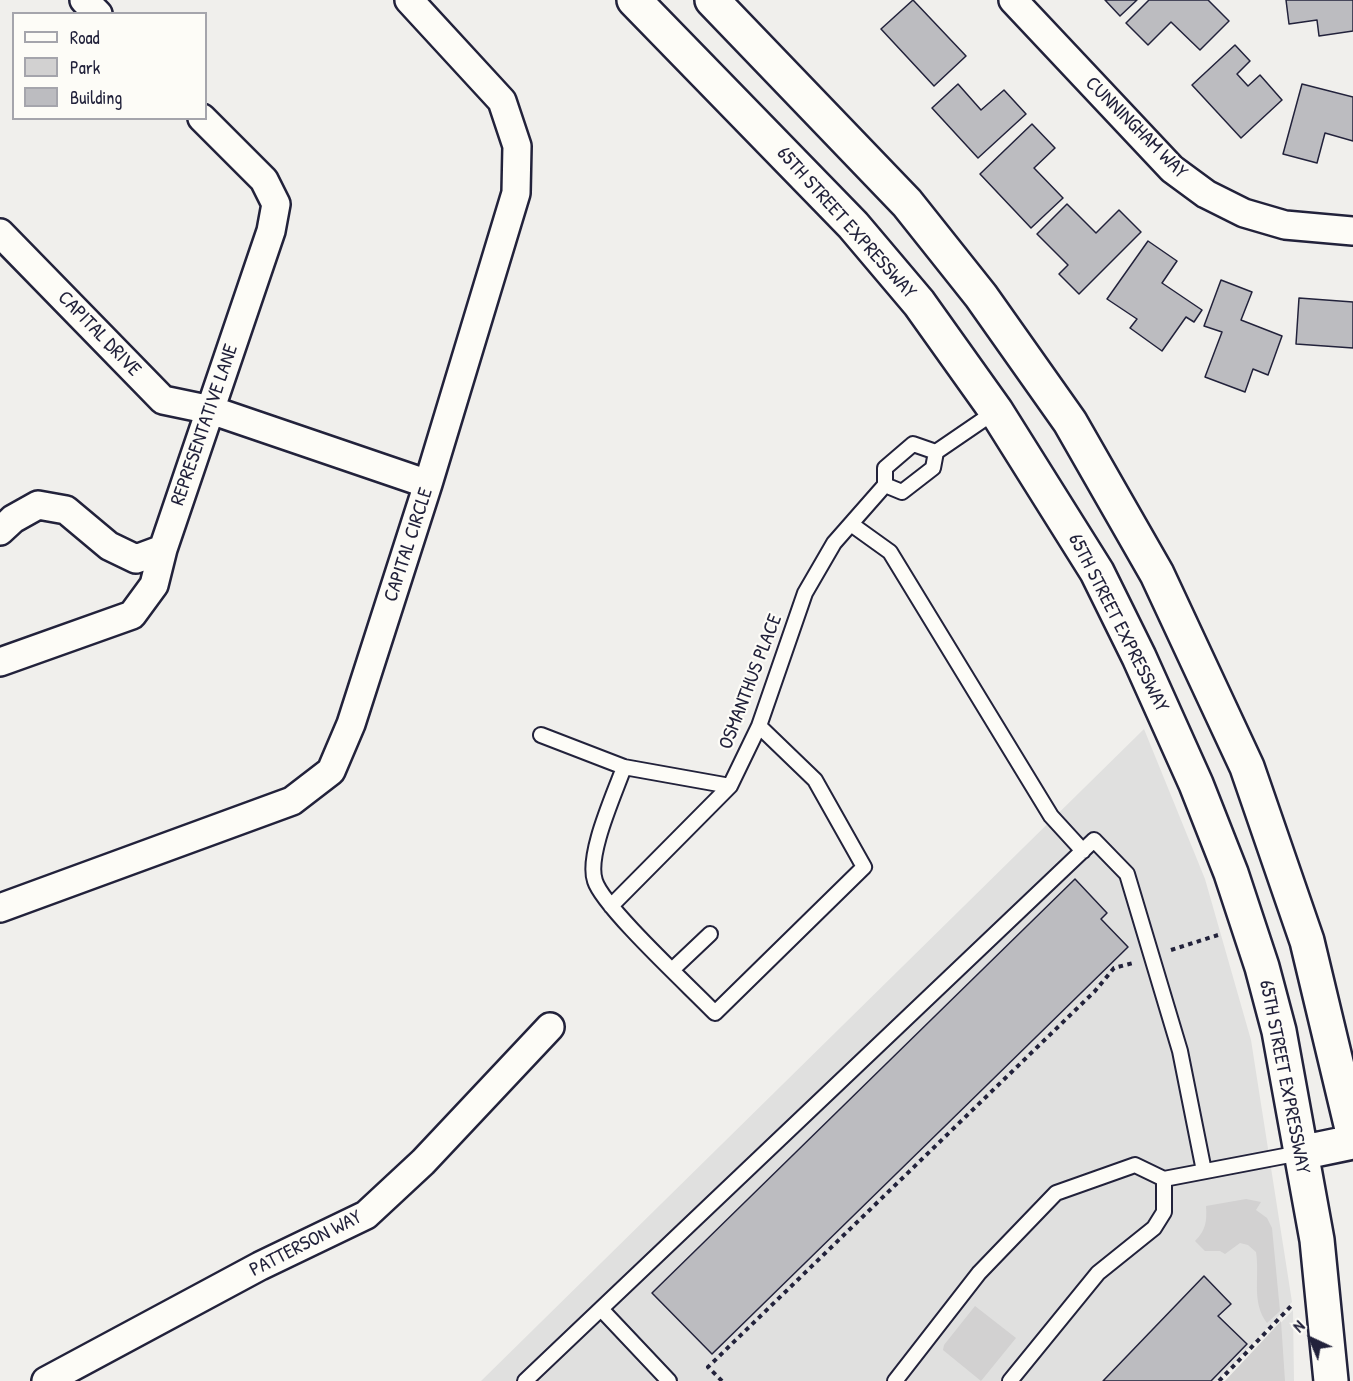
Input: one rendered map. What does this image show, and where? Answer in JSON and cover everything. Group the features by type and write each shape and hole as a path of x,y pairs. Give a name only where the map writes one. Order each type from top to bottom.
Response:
{"main road":[{"name":"65TH STREET EXPRESSWAY","path":"634,0 853,225 919,303 996,411 1097,572 1139,657 1196,784 1231,873 1262,967 1279,1031 1321,1274 1331,1381"},
{"path":"712,0 907,203 981,296 1070,422 1157,574 1247,767 1307,941 1353,1133"},
{"path":"1300,1153 1353,1143"}],"street":[{"path":"84,0 96,12"},
{"name":"CAPITAL CIRCLE","path":"0,908 292,801 332,771 351,724 429,484 516,193 518,146 502,101 472,65 409,0"},
{"name":"CUNNINGHAM WAY","path":"1013,0 1172,169 1206,194 1244,213 1285,225 1353,231"},
{"name":"REPRESENTATIVE LANE","path":"0,662 98,630 132,615 154,585 163,549 271,231 276,204 264,180 204,120"},
{"name":"CAPITAL DRIVE","path":"0,233 163,400 211,410 429,484"},
{"path":"0,531 13,519 38,505 66,510 109,546 136,559 163,549"},
{"name":"PATTERSON WAY","path":"46,1381 260,1266 366,1215 423,1162 550,1027"}],"lane":[{"path":"885,485 902,492 933,468 936,452 996,411"},
{"name":"OSMANTHUS PLACE","path":"611,906 730,786 759,726 805,593 834,543 885,485 885,468 913,444 936,452"},
{"path":"850,524 890,552 1051,816 1083,851"},
{"path":"624,766 594,856 594,881 611,906 715,1012 864,867 815,780 759,726"},
{"path":"542,735 624,766 730,786"},
{"path":"525,1381 1094,840 1127,874 1180,1051 1204,1171"},
{"path":"673,969 710,934"},
{"path":"895,1381 979,1273 1056,1193 1135,1165 1164,1179 1300,1153"},
{"path":"1010,1381 1098,1273 1154,1228 1164,1212 1164,1179"},
{"path":"601,1309 669,1381"}],"path":[{"path":"722,1381 708,1367 1086,1000 1114,968 1218,935"},
{"path":"1219,1381 1321,1274"}],"shaded area":[{"path":"1144,729 1205,879 1251,1040 1292,1302 1217,1381 481,1381"},
{"path":"1293,1310 1294,1381 1225,1381"}],"green space":[{"path":"1246,1199 1261,1202 1256,1210 1267,1218 1272,1228 1280,1311 1267,1323 1259,1307 1256,1252 1248,1245 1240,1243 1225,1254 1220,1251 1205,1251 1195,1241 1205,1225 1206,1206"},
{"path":"975,1306 1016,1338 981,1381 943,1350 944,1345"},
{"path":"1281,1321 1285,1381 1225,1381"}],"building":[{"path":"913,0 966,56 934,86 881,29"},
{"path":"1105,0 1137,0 1120,16"},
{"path":"1149,0 1208,0 1229,21 1200,50 1171,22 1148,45 1126,23"},
{"path":"1286,0 1353,0 1353,31 1319,36 1317,20 1289,24"},
{"path":"1235,45 1250,61 1237,74 1248,86 1260,75 1282,100 1241,138 1192,85"},
{"path":"958,84 981,110 1004,90 1026,114 978,158 932,108"},
{"path":"1302,84 1353,97 1353,141 1325,133 1317,163 1283,154"},
{"path":"1032,124 1055,148 1034,168 1063,198 1031,228 980,174"},
{"path":"1067,204 1096,233 1119,210 1141,232 1079,294 1059,274 1068,265 1037,234"},
{"path":"1148,241 1177,261 1162,283 1202,310 1194,322 1186,317 1162,351 1130,328 1137,319 1107,299"},
{"path":"1221,280 1252,292 1241,320 1282,336 1268,375 1253,369 1245,392 1205,377 1222,332 1204,326"},
{"path":"1299,298 1353,302 1353,348 1296,344"},
{"path":"1075,879 1107,913 1101,919 1128,947 712,1354 652,1293"},
{"path":"1204,1276 1231,1304 1218,1316 1247,1344 1211,1381 1103,1381"}]}
